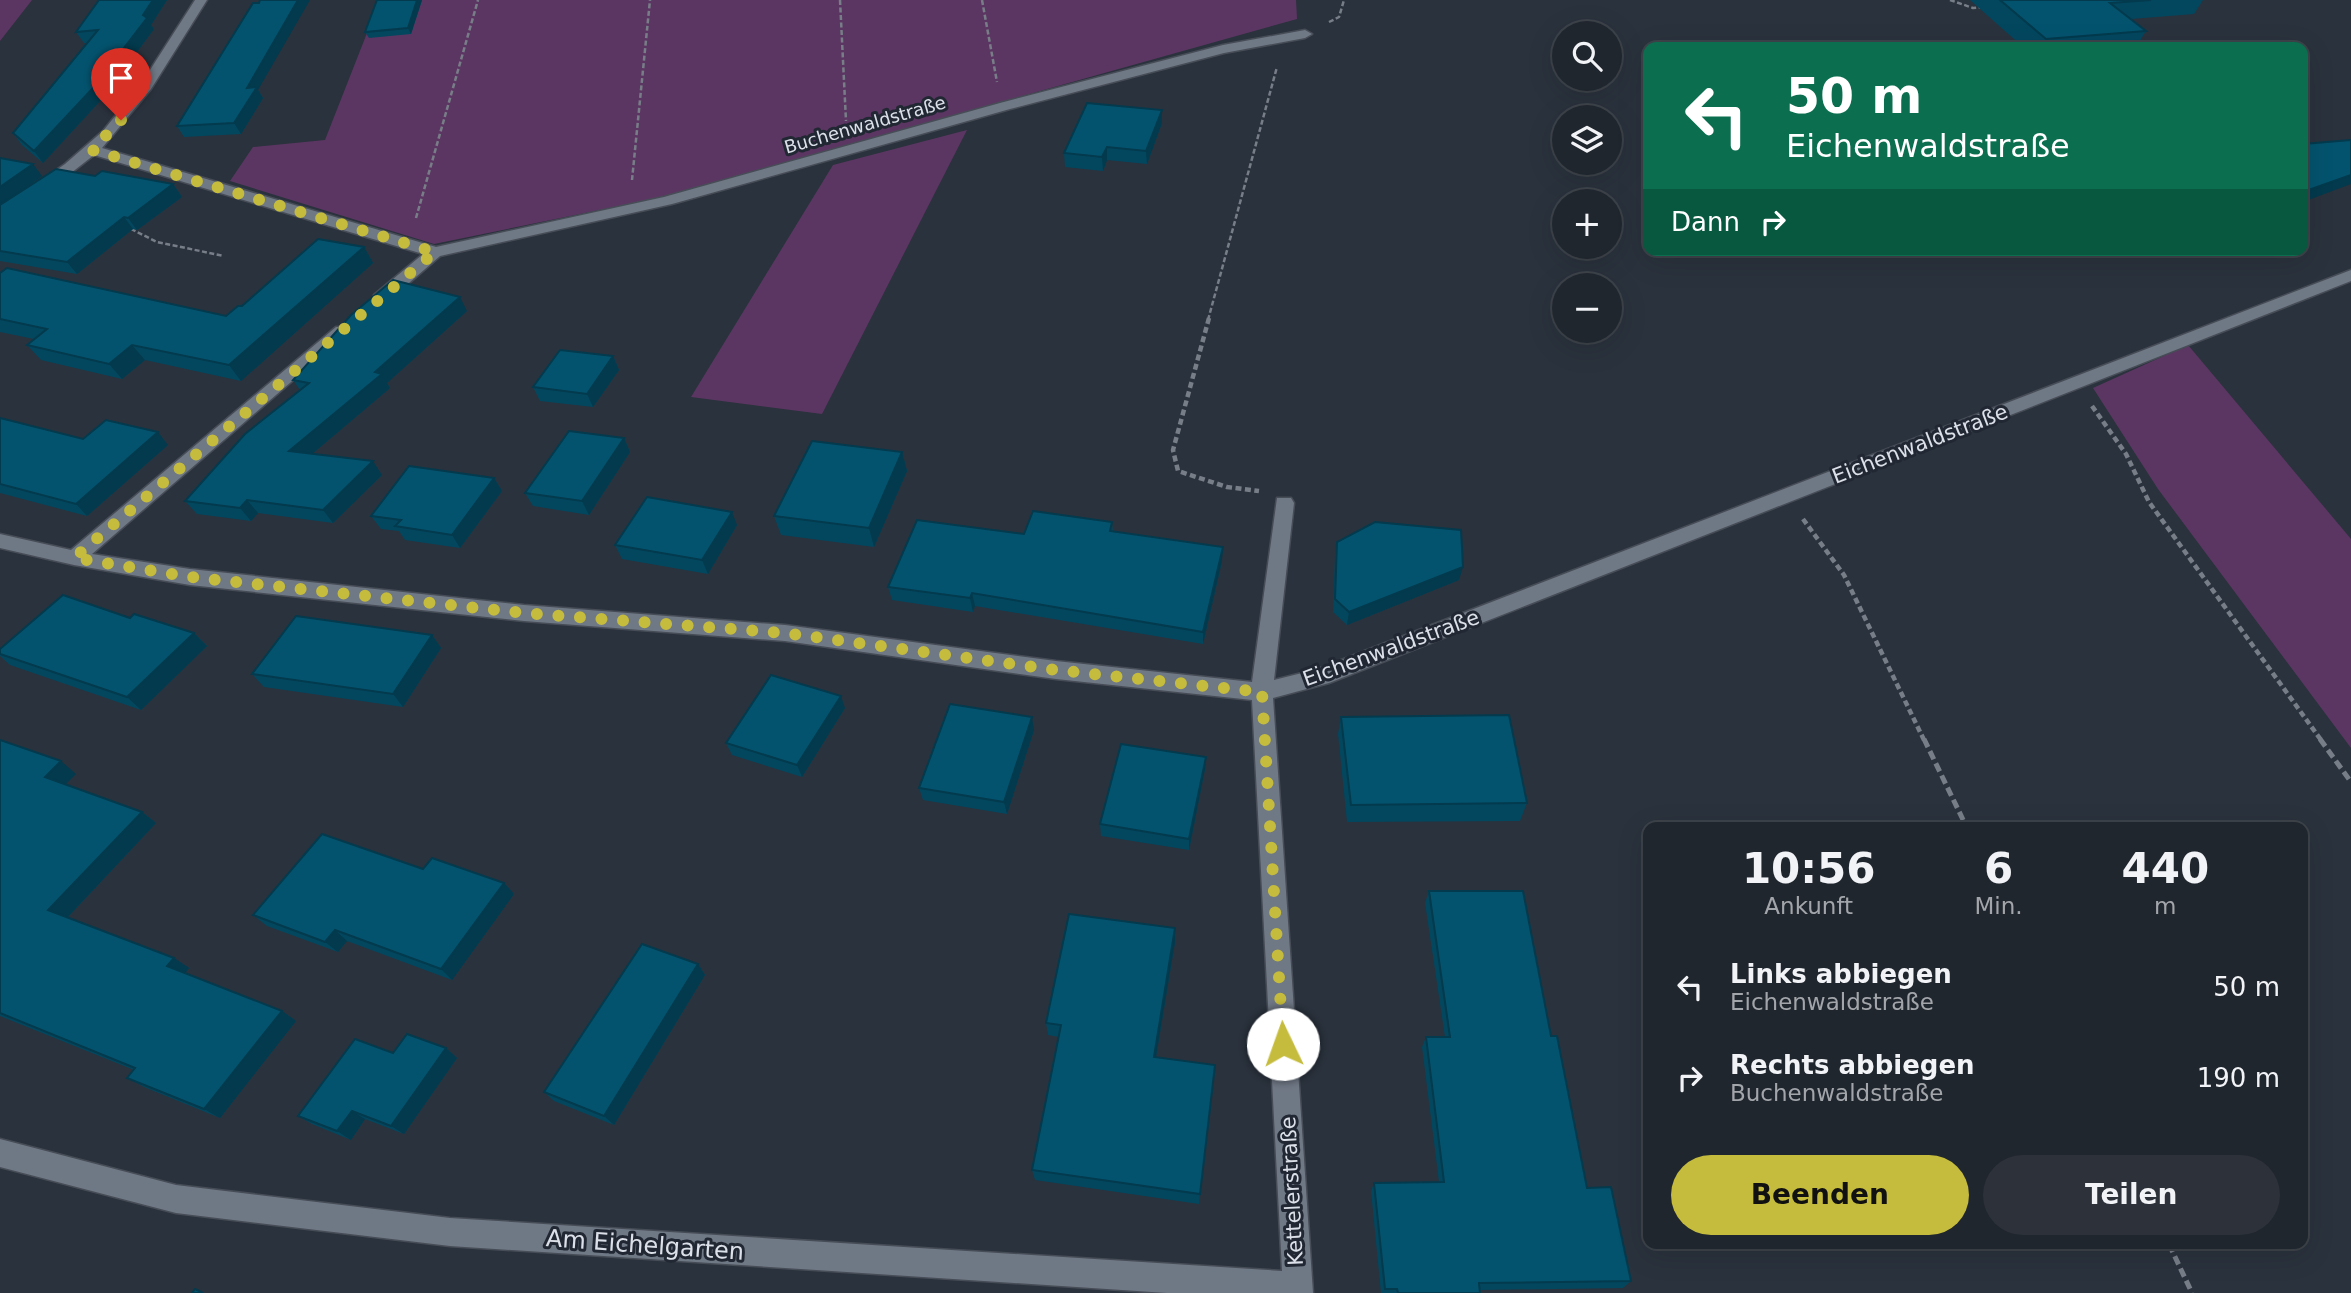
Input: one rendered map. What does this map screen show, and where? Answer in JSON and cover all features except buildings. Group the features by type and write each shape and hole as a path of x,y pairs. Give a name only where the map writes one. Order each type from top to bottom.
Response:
{"street":[{"path":"0,216 92,150 134,103 201,0"},
{"name":"Buchenwaldstraße","path":"92,150 435,252 629,209 1223,49 1305,34"},
{"name":"Buchenwaldstraße","path":"371,306 435,252"},
{"name":"Eichenwaldstraße","path":"0,541 74,558 190,577 524,613 785,633 1056,670 1262,692 1321,677 2351,275"},
{"path":"74,558 350,324"},
{"name":"Kettelerstraße","path":"1284,503 1262,692 1298,1290"},
{"name":"Am Eichelgarten","path":"0,1153 176,1199 450,1232 1298,1290"}],"path":[{"path":"408,245 478,0"},
{"path":"629,209 650,0"},
{"path":"840,0 848,150"},
{"path":"982,0 1000,95 1005,106"},
{"path":"1284,503 1280,493 1227,487 1178,471 1173,450 1226,244 1281,55 1293,40 1339,17 1344,0"},
{"path":"1950,0 1973,8 1986,7"},
{"path":"122,227 135,229 157,242 223,256"},
{"path":"2076,383 2126,454 2149,502 2351,782"},
{"path":"1786,496 1844,575 1964,822"},
{"path":"2171,1249 2192,1293"}],"shaded area":[{"path":"0,0 32,0 0,41"},
{"path":"380,0 1296,0 1297,19 658,198 434,244 230,181 253,147 325,140"},
{"path":"967,130 822,414 691,397 833,165"},
{"path":"2188,345 2351,539 2351,748 2158,489 2093,388"}],"route":[{"path":"121,120 92,150 435,252 74,558 190,577 524,613 785,633 1056,670 1262,692 1283,1044"}]}
